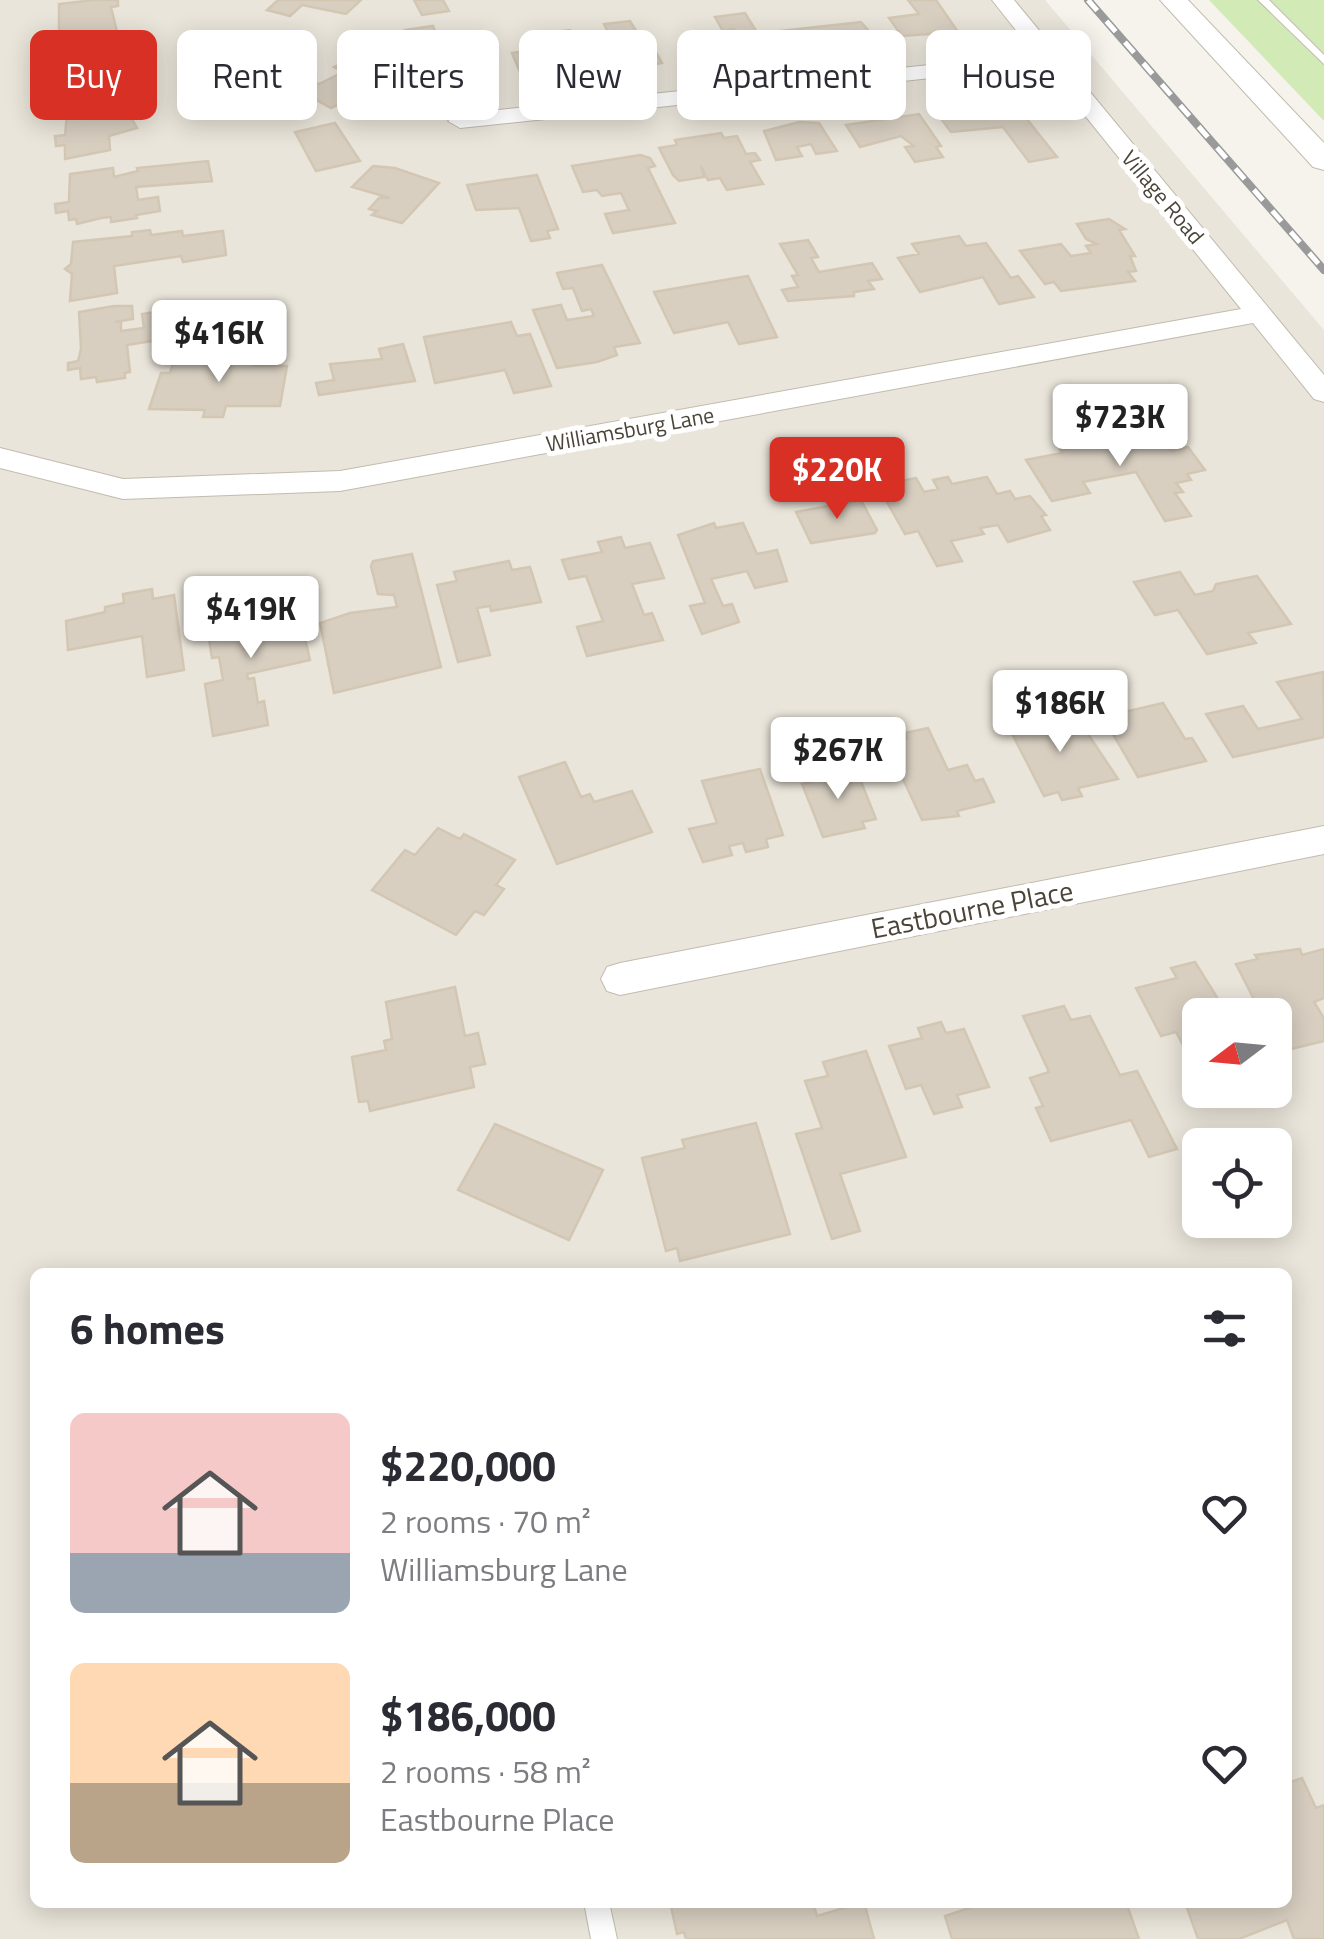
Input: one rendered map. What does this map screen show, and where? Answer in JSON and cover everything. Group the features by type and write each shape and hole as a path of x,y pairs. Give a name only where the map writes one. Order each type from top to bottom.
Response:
{"street":[{"name":"Village Road","path":"1003,0 1026,30"},
{"path":"1173,0 1324,161"},
{"path":"460,121 926,72"},
{"name":"Village Road","path":"1091,110 1324,394"},
{"name":"Williamsburg Lane","path":"0,458 124,489 340,482 1260,314"},
{"name":"Eastbourne Place","path":"620,978 1324,840"}],"lane":[{"path":"1263,0 1324,61"},
{"path":"597,1908 604,1939"}],"shaded area":[{"path":"0,0 1045,0 1070,30 926,30 926,120 1091,120 1091,54 1324,330 1324,1939 0,1939"}],"green space":[{"path":"1209,0 1324,0 1324,121"}],"building":[{"path":"118,0 118,6 111,7 117,30 59,30 59,4"},
{"path":"278,0 361,0 346,14 302,5 290,16 267,10"},
{"path":"414,0 443,0 449,11 422,15"},
{"path":"908,0 936,0 957,30 926,30 926,34 906,36 906,30 898,30 889,18 919,14"},
{"path":"745,13 755,30 722,30 715,17"},
{"path":"630,21 635,30 607,30 604,24"},
{"path":"861,22 868,30 789,30"},
{"path":"337,75 337,105 331,108 317,100 319,84"},
{"path":"919,114 941,146 936,147 943,157 915,162 905,147 914,146 901,136 860,147 846,125 906,120 906,116"},
{"path":"66,120 133,120 137,128 109,136 110,150 65,159 65,145 56,146 55,136 65,135"},
{"path":"942,120 1028,120 1057,157 1029,162 1003,127 951,132"},
{"path":"799,122 819,123 837,151 816,154 811,144 797,147 802,156 776,160 764,131"},
{"path":"335,123 360,161 316,171 295,132"},
{"path":"721,133 724,138 737,136 746,154 755,153 760,160 750,162 763,184 727,190 720,178 708,180 701,166 704,177 679,181 659,148 677,145 675,140"},
{"path":"640,155 650,158 655,166 648,168 675,223 613,233 605,214 629,210 621,193 602,196 597,190 583,192 572,166"},
{"path":"208,161 212,181 136,187 138,200 158,197 160,211 136,215 137,218 111,222 111,217 101,218 77,224 76,219 69,220 68,211 56,213 55,204 69,202 70,174 113,168 114,177 138,171 137,168"},
{"path":"373,166 395,168 439,183 402,223 372,215 377,211 369,209 379,198 390,198 352,187"},
{"path":"537,175 558,229 547,231 550,238 531,241 519,208 476,210 467,185"},
{"path":"1109,219 1125,229 1119,230 1135,256 1130,256 1136,271 1128,272 1135,281 1061,291 1054,282 1045,284 1020,251 1061,244 1071,256 1091,253 1086,246 1097,244 1086,239 1077,224"},
{"path":"150,230 151,235 182,231 183,236 223,231 226,255 183,262 181,256 114,266 117,293 70,301 72,274 65,269 71,264 73,242 132,236 132,232"},
{"path":"959,236 966,246 986,243 1011,278 1018,276 1034,297 999,304 983,277 920,292 898,258 919,254 912,244"},
{"path":"808,240 818,257 811,258 819,272 872,263 882,279 868,281 874,289 854,292 854,296 788,301 782,290 798,287 792,276 798,275 780,244"},
{"path":"602,265 640,343 614,347 617,355 597,362 557,368 533,310 561,305 567,320 594,316 591,309 582,311 573,288 563,289 557,273"},
{"path":"748,276 777,337 739,344 728,322 674,333 654,292"},
{"path":"132,306 133,319 121,321 121,331 144,328 142,314 175,309 178,337 127,345 130,372 125,373 125,378 97,382 96,377 81,379 80,368 68,370 68,363 78,361 81,349 79,312"},
{"path":"511,322 517,336 530,334 551,386 514,393 505,370 435,383 424,337"},
{"path":"403,344 415,381 319,395 316,383 334,380 330,364 382,359 379,349"},
{"path":"235,351 257,351 253,366 287,366 280,406 226,406 223,417 203,417 205,410 149,409 161,373 170,373 175,356 218,356 215,368 230,368"},
{"path":"1135,431 1139,437 1153,434 1171,451 1188,447 1205,470 1187,474 1191,480 1176,483 1183,492 1175,493 1191,516 1165,521 1136,472 1083,482 1090,493 1052,501 1026,460 1062,453 1060,450 1072,448 1069,444"},
{"path":"948,477 952,484 987,477 997,494 1010,491 1015,499 1030,496 1046,515 1041,516 1050,530 1008,542 998,525 980,528 984,534 951,541 962,561 937,566 918,531 905,534 878,486 916,478 924,492 938,489 933,480"},
{"path":"861,500 877,530 875,533 811,543 796,512"},
{"path":"714,523 716,528 743,523 757,554 777,550 787,581 755,588 747,571 711,579 723,606 732,604 739,622 702,634 690,606 705,603 678,535"},
{"path":"621,537 625,548 650,543 664,578 632,584 644,615 652,613 663,640 587,656 577,627 603,621 586,576 569,579 562,560 602,552 598,542"},
{"path":"412,554 441,667 334,693 320,623 350,613 397,607 394,595 378,594 371,566 373,561"},
{"path":"509,561 512,570 530,567 541,602 491,611 490,606 477,608 490,655 458,662 437,585 457,581 454,572"},
{"path":"1180,572 1195,595 1213,591 1216,584 1257,576 1291,624 1248,633 1256,643 1207,654 1178,610 1155,615 1134,582"},
{"path":"152,589 153,599 174,595 184,670 147,677 142,636 68,650 66,621 124,603 123,594"},
{"path":"296,600 310,660 247,674 248,679 254,678 258,703 264,701 268,725 213,736 205,684 223,680 219,657 212,658 207,627 217,625 215,616"},
{"path":"1323,672 1324,737 1233,757 1206,714 1243,706 1258,729 1302,719 1277,682"},
{"path":"1163,703 1185,739 1192,738 1206,761 1138,777 1103,717"},
{"path":"1041,712 1047,726 1078,719 1118,779 1078,788 1082,796 1062,800 1058,792 1044,796 1005,720"},
{"path":"928,728 948,770 967,765 975,781 983,779 994,802 957,811 959,816 922,820 884,738 907,738 905,733"},
{"path":"565,762 581,797 590,794 594,802 632,791 652,832 557,864 519,777"},
{"path":"760,769 783,835 766,839 768,847 746,852 743,843 729,846 732,855 703,862 689,829 717,823 702,781"},
{"path":"831,769 835,778 841,777 839,773 858,774 876,819 862,822 865,828 823,837 802,784 812,782 808,773"},
{"path":"438,828 460,839 464,834 515,860 496,885 504,889 484,915 475,911 456,935 372,890 405,850 415,855"},
{"path":"1300,949 1302,955 1324,949 1324,998 1314,1002 1324,1018 1324,1041 1292,1049 1292,998 1253,998 1236,964 1258,959 1255,955"},
{"path":"1195,962 1217,998 1182,998 1182,1043 1176,1032 1161,1036 1136,988 1177,978 1171,968"},
{"path":"455,987 465,1036 478,1033 485,1064 470,1067 474,1087 370,1111 368,1101 359,1102 352,1057 386,1050 384,1041 392,1039 386,1002"},
{"path":"1064,1006 1071,1020 1090,1016 1120,1075 1137,1071 1177,1149 1149,1157 1131,1120 1051,1141 1036,1108 1043,1106 1030,1078 1049,1072 1023,1016"},
{"path":"941,1022 946,1033 964,1029 989,1087 957,1095 962,1107 934,1114 921,1085 906,1089 889,1046 922,1038 918,1028"},
{"path":"866,1051 906,1157 840,1174 860,1231 832,1239 796,1134 822,1128 805,1081 828,1076 823,1062"},
{"path":"756,1123 790,1234 680,1261 677,1248 666,1251 642,1158 685,1148 682,1140"},
{"path":"495,1124 603,1170 569,1240 458,1190"},
{"path":"1302,1778 1316,1808 1324,1805 1324,1939 1294,1939 1287,1920 1239,1939 1198,1939 1187,1908 1292,1908 1292,1782"},
{"path":"671,1908 815,1908 817,1916 844,1908 866,1908 874,1939 686,1939 684,1932 677,1934"},
{"path":"969,1908 1128,1908 1139,1939 952,1939 945,1916"}],"railway":[{"path":"1088,0 1324,270"}]}
